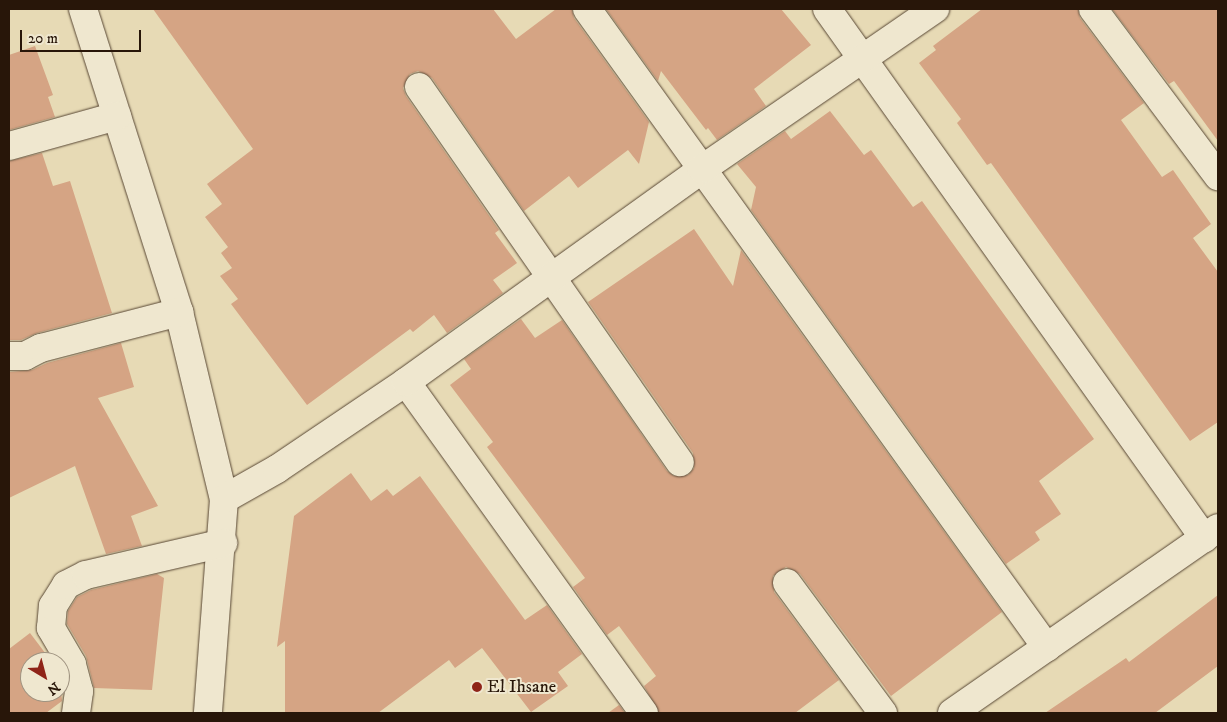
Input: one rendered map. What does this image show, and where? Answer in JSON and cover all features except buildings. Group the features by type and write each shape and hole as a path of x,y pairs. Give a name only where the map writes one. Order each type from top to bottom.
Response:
{"street":[{"path":"83,9 179,312 224,499 223,543 208,713"},
{"path":"587,9 1047,648"},
{"path":"827,9 1211,533 952,713"},
{"path":"224,499 277,469 406,382 702,169 935,9"},
{"path":"1093,9 1218,176"},
{"path":"419,87 680,462"},
{"path":"9,146 117,116"},
{"path":"9,356 25,356 41,348 179,312"},
{"path":"406,382 644,713"},
{"path":"76,713 79,691 72,664 51,628 53,606 66,585 86,575 223,543"},
{"path":"787,583 883,713"}],"place":[{"name":"El Ihsane","path":"477,687"}]}
